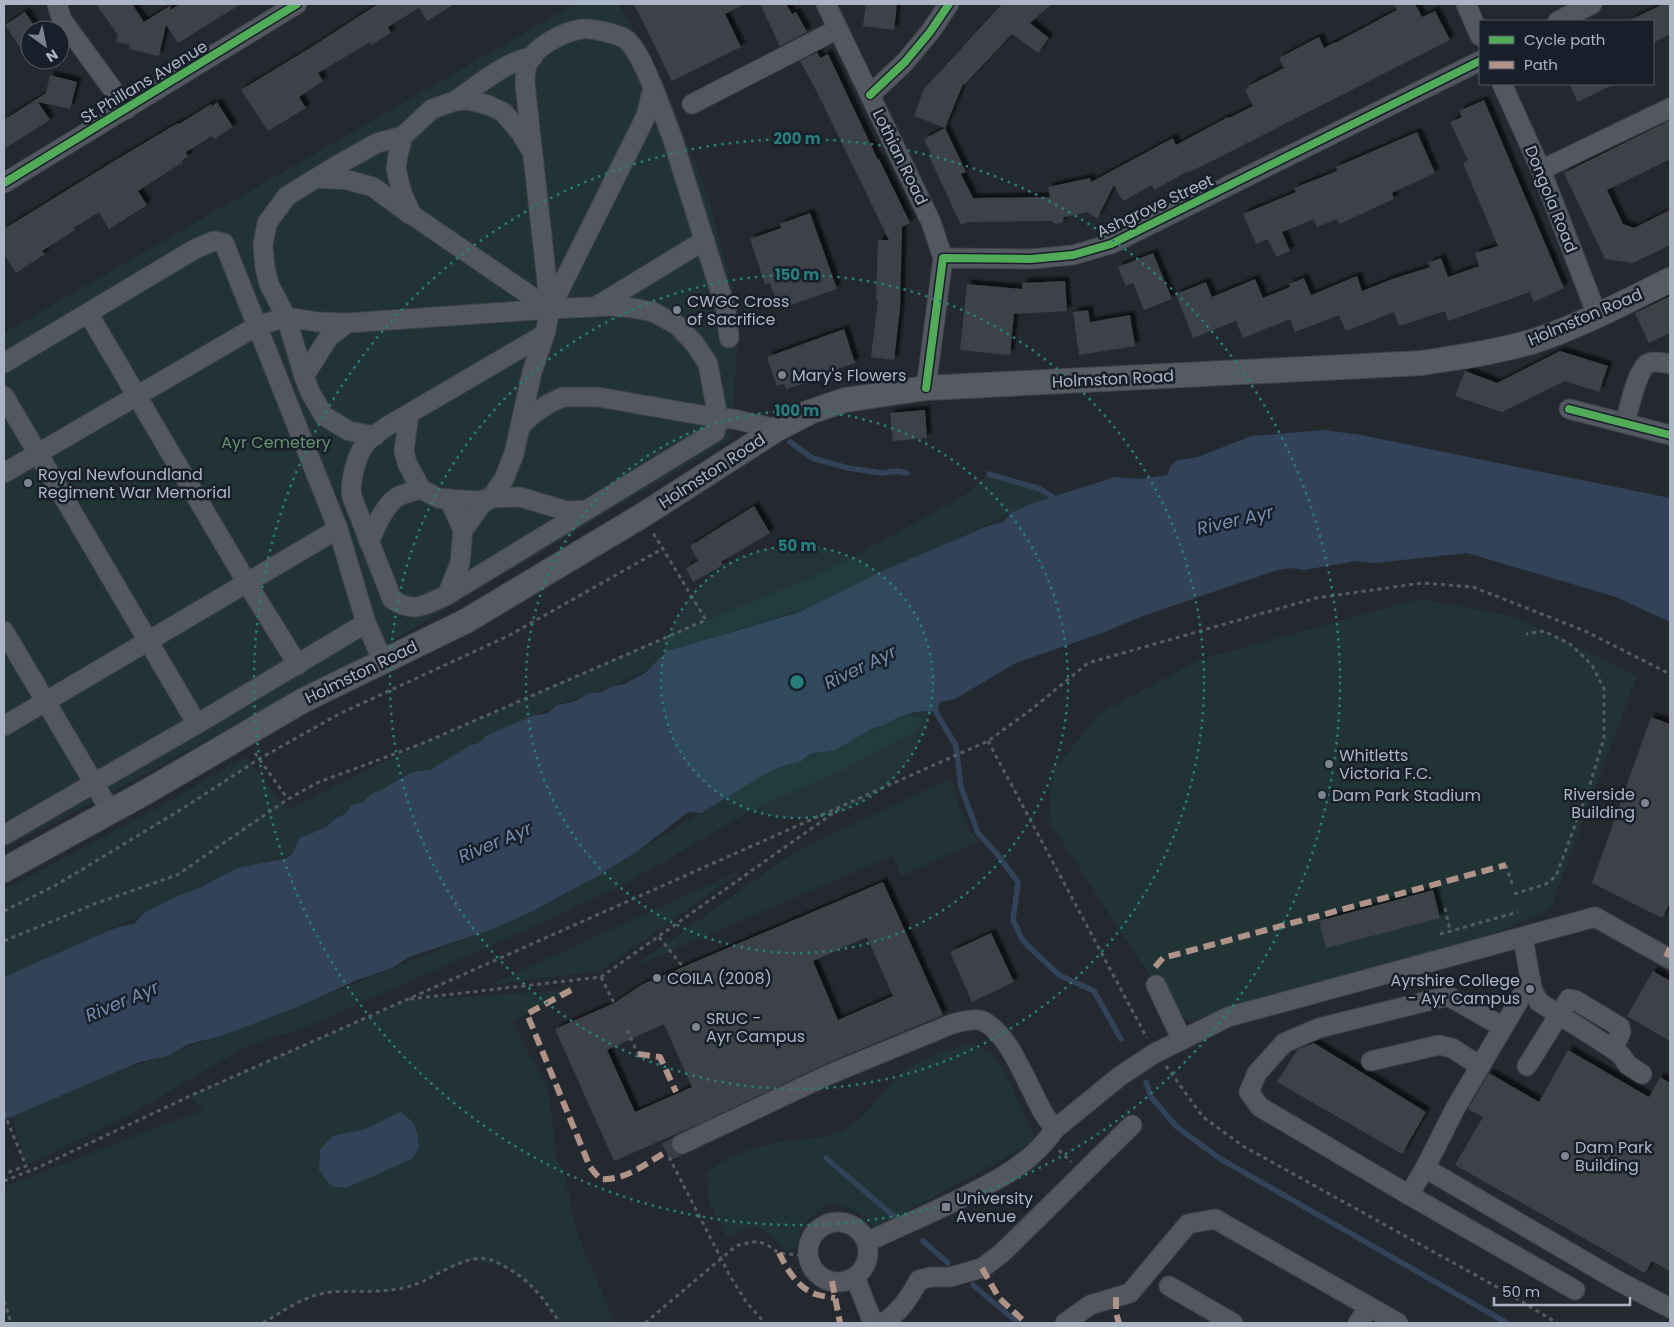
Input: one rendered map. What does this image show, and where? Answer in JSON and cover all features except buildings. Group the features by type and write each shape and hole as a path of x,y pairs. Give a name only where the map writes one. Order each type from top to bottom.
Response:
{"main road":[{"name":"Holmston Road","path":"4,870 111,812 304,700 466,621 643,515 777,430 810,412 844,400 926,388 1422,363 1476,354 1534,340 1597,315 1670,280"}],"street":[{"path":"57,4 62,20 127,109"},
{"name":"St Phillans Avenue","path":"4,183 297,4"},
{"name":"Lothian Road","path":"826,4 931,222 943,258"},
{"path":"870,95 905,62 930,32 948,4"},
{"path":"1466,4 1479,34"},
{"path":"1560,20 1592,4"},
{"path":"550,309 525,84 526,68 537,51 559,36 584,29 604,32 624,39 632,46 654,87 672,137 726,310 729,338"},
{"path":"692,104 838,29"},
{"path":"455,101 495,73 525,58 533,57"},
{"name":"Ashgrove Street","path":"943,258 1031,259 1073,255 1111,244 1479,61"},
{"name":"Dongola Road","path":"1502,85 1541,170 1597,315"},
{"path":"463,530 481,505 491,498 504,478 514,454 532,372 545,334 550,309 646,116 654,87"},
{"path":"375,436 349,431 324,416 310,392 286,317 268,284 263,245 267,222 287,196 377,143 403,136 432,109 455,101 469,100 488,105 503,112 520,132 532,153"},
{"path":"1541,170 1670,108"},
{"path":"403,136 396,169 402,193 412,215"},
{"path":"316,178 348,180 372,188 550,309"},
{"path":"592,308 705,240"},
{"path":"4,363 195,249 214,241 224,243 338,529 366,624 383,661"},
{"path":"926,388 943,258"},
{"path":"4,473 257,326 286,317 318,322 347,323 610,306 653,312 677,325 695,344 708,364 718,418 715,432 447,595 424,606 414,608 400,605 392,599 350,489 354,468 366,442 409,414 545,334"},
{"path":"88,313 247,583 298,665"},
{"path":"304,376 329,337 347,323"},
{"path":"1625,423 1640,373 1648,364 1658,362 1670,364"},
{"path":"4,396 197,724"},
{"path":"520,427 548,404 563,397 598,396 733,420 777,430"},
{"path":"1568,409 1670,435"},
{"path":"409,414 404,451 407,463 421,488 438,498 477,501 520,496 567,511 588,510"},
{"path":"509,465 520,485 534,501"},
{"path":"369,542 376,524 389,505 397,497 421,488"},
{"path":"447,595 460,563 463,530 449,499"},
{"path":"4,726 338,529"},
{"path":"4,835 366,624"},
{"path":"4,631 111,812"},
{"path":"867,1242 1004,1176 1031,1156 1052,1134 1120,1076 1156,1053 1228,1017 1524,938 1595,917 1670,959"},
{"path":"1524,938 1532,989 1539,1002 1613,1049 1621,1055 1628,1065 1642,1074"},
{"path":"1409,1195 1456,1107 1531,980"},
{"path":"1156,985 1182,1040"},
{"path":"1503,1027 1448,996 1319,1028 1284,1043 1257,1073 1248,1092 1260,1107 1575,1290"},
{"path":"1528,1066 1558,1015"},
{"path":"674,1148 828,1075 952,1024 979,1020 994,1028 1008,1045 1044,1114 1052,1134"},
{"path":"1371,1061 1439,1045 1452,1048 1480,1066"},
{"path":"883,1323 894,1316 908,1300 919,1280 931,1277 950,1277 982,1268 1002,1253 1132,1125"},
{"path":"1425,1168 1620,1282 1670,1308"},
{"path":"1065,1323 1090,1305 1130,1294 1188,1224 1215,1219 1398,1323"},
{"path":"837,1222 855,1227 867,1242 869,1252 867,1262 862,1270 855,1278 846,1282 825,1280 814,1270 808,1256 812,1236 827,1224 837,1222"},
{"path":"855,1278 873,1323"},
{"path":"1169,1286 1233,1323"},
{"path":"1358,1323 1369,1306"}],"path":[{"path":"4,941 96,903 177,875 288,799 319,782 421,744 706,620 643,515"},
{"path":"4,911 58,884 185,807 259,759 339,714 508,636 662,549"},
{"path":"4,1181 37,1168 190,1096 988,741 1032,709 1088,663 1316,598 1422,583 1473,587 1585,631 1670,674"},
{"path":"1514,894 1546,884 1556,876 1588,791 1604,738 1604,688 1592,665 1570,644 1544,631 1526,634"},
{"path":"244,735 288,799"},
{"path":"988,741 1156,1053 1203,1116 1242,1146 1506,1292 1557,1323"},
{"path":"407,1000 601,977 846,804"},
{"path":"1506,866 1512,887"},
{"path":"1445,908 1450,931"},
{"path":"1440,934 1518,912"},
{"path":"659,937 683,967"},
{"path":"601,977 614,1002"},
{"path":"627,1030 638,1054"},
{"path":"4,1113 26,1166 4,1174"},
{"path":"1052,1134 1082,1174"},
{"path":"674,1148 730,1276 747,1303 765,1323"},
{"path":"645,1323 736,1246 760,1242 779,1253 808,1256"},
{"path":"263,1323 300,1300 330,1292 380,1292 395,1290 416,1284 471,1260 482,1258 500,1264 526,1280 538,1291 560,1323"},
{"path":"4,1301 11,1323"}],"green space":[{"name":"Ayr Cemetery","path":"575,4 618,4 665,86 708,196 733,290 738,326 732,438 389,643 4,848 4,333"},
{"path":"989,474 1053,497 1010,513 808,607 678,648 650,668 613,686 557,705 519,722 308,835 292,854 256,864 209,882 153,910 4,977 4,890 152,811 245,757 288,810 440,736 675,633 824,572 961,498"},
{"name":"Dam Park Stadium","path":"1419,599 1512,616 1637,676 1550,909 1481,939 1279,995 1190,1022 1169,1005 1048,820 1054,770 1099,714 1199,660"},
{"path":"907,715 924,719 916,731 841,771 758,807 628,882 550,919 307,1027 249,1045 129,1115 26,1166 12,1116 113,1074 287,1011 464,939 561,897 762,776 857,738"},
{"path":"951,778 961,811 978,841 902,876 892,856 633,967 793,853"},
{"path":"745,869 600,971 489,985"},
{"path":"571,990 513,1022 548,1089 557,1160 563,1169 578,1236 615,1323 560,1323 538,1291 510,1269 471,1260 405,1287 380,1292 330,1292 300,1300 263,1323 4,1323 4,1187 203,1110 190,1096 407,1000"},
{"path":"969,1044 993,1054 1007,1077 1035,1138 1016,1152 876,1228 855,1211 829,1203 812,1216 800,1231 799,1248 785,1251 765,1230 751,1226 727,1237 708,1197 707,1173 712,1169 732,1157 762,1146 840,1132 862,1116 895,1080 911,1067 939,1053"}],"water":[{"name":"River Ayr","path":"1324,430 1361,435 1670,498 1670,622 1616,597 1467,553 1375,563 1356,561 1304,570 1291,568 1277,570 1143,616 1105,632 1016,663 955,699 940,702 936,712 915,712 899,717 885,725 872,729 835,750 810,754 800,762 784,766 762,776 701,813 688,812 639,850 598,876 531,912 493,929 409,957 392,968 357,980 314,1000 221,1036 189,1044 167,1056 140,1062 4,1120 4,977 118,927 134,924 144,913 237,868 287,858 292,854 300,837 327,826 345,814 352,805 363,802 371,794 412,772 430,770 469,746 479,743 486,736 531,716 548,713 557,705 576,701 589,693 602,692 613,686 624,684 645,673 667,651 797,613 889,568 985,527 1003,522 1010,513 1033,503 1115,477 1139,479 1167,475 1171,465 1178,460 1198,457 1251,436"},
{"path":"400,1112 413,1122 417,1132 419,1147 412,1159 346,1188 331,1186 319,1170 320,1150 332,1136 366,1129"}],"waterway":[{"path":"790,442 812,458 848,468 881,473 897,471 907,473"},
{"path":"989,474 1040,489 1059,501"},
{"path":"934,705 936,712 956,746 961,787 978,833 1018,882 1013,920 1023,941 1059,975 1094,991 1121,1039"},
{"path":"1146,1082 1151,1097 1177,1127 1219,1158 1507,1323"},
{"path":"826,1158 897,1219"},
{"path":"923,1241 948,1263"},
{"path":"973,1285 1018,1323"}],"tunnel":[{"path":"666,1152 682,1144"}],"marked path":[{"path":"1155,967 1163,958 1506,865"},
{"path":"1666,957 1670,948"},
{"path":"571,990 527,1014 590,1167 600,1179 609,1179 634,1171 666,1152"},
{"path":"638,1054 660,1057 676,1092"},
{"path":"779,1253 789,1271 803,1287 815,1294 835,1298"},
{"path":"982,1268 999,1298 1026,1323"},
{"path":"832,1281 840,1323"},
{"path":"1116,1297 1116,1313 1119,1323"}],"cycle path":[{"path":"4,183 297,4"},
{"path":"870,95 905,62 930,32 949,4"},
{"path":"926,388 943,258 1031,259 1073,255 1111,244 1479,61"},
{"path":"1569,409 1670,435"}],"place":[{"name":"CWGC Cross of Sacrifice","path":"677,310"},
{"name":"Mary's Flowers","path":"782,375"},
{"name":"Royal Newfoundland Regiment War Memorial","path":"28,483"},
{"name":"Whitletts Victoria F.C.","path":"1329,764"},
{"name":"Dam Park Stadium","path":"1322,795"},
{"name":"Riverside Building","path":"1645,803"},
{"name":"COILA (2008)","path":"657,978"},
{"name":"Ayrshire College - Ayr Campus","path":"1530,989"},
{"name":"SRUC - Ayr Campus","path":"696,1027"},
{"name":"Dam Park Building","path":"1565,1156"},
{"name":"University Avenue","path":"946,1207"}]}
